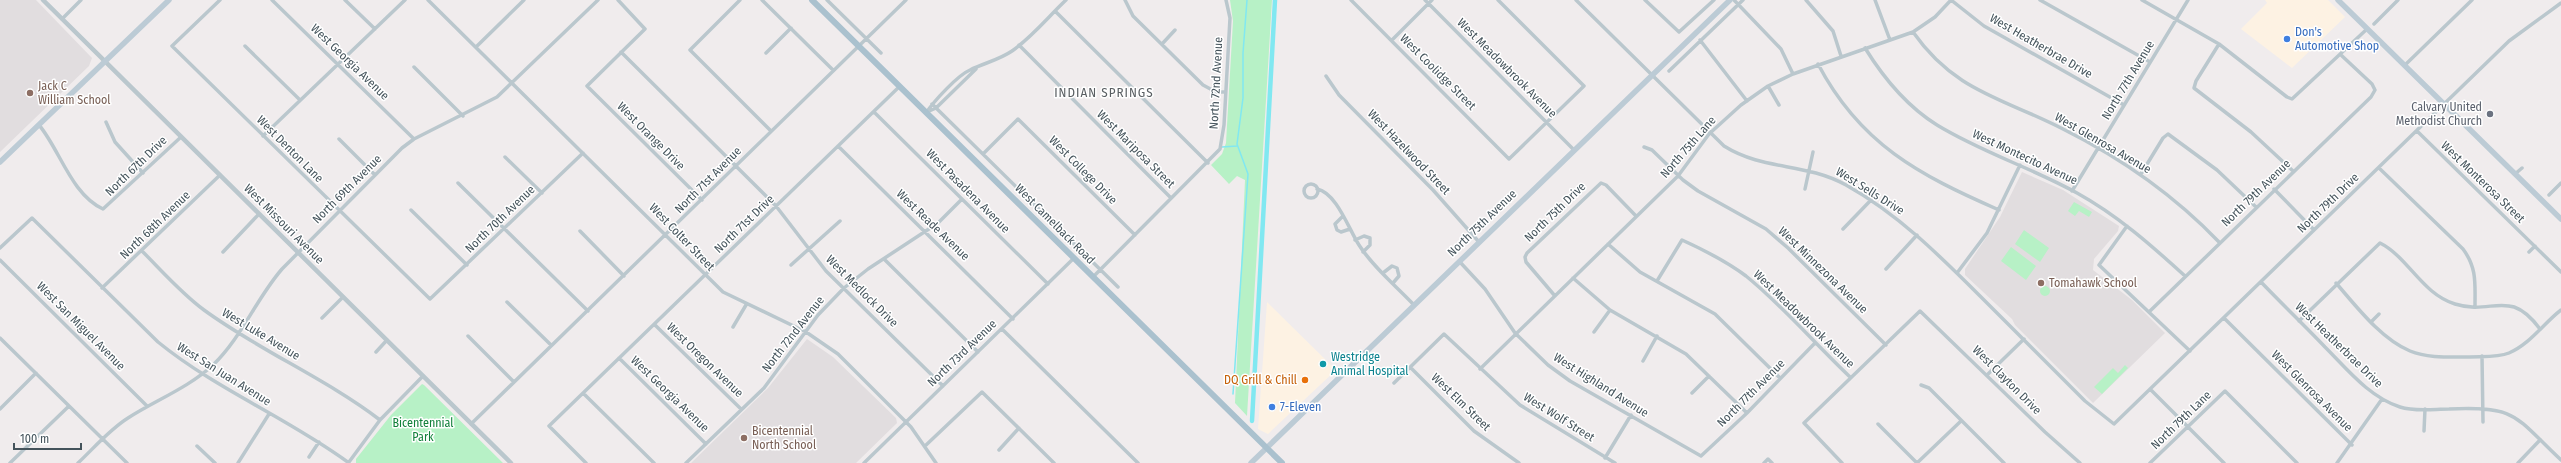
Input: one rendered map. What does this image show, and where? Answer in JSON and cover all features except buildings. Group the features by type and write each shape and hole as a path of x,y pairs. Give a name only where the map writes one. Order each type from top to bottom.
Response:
{"main road":[{"path":"0,162 169,0"},
{"name":"West Camelback Road","path":"812,0 1282,463"},
{"name":"North 75th Avenue","path":"1251,463 1730,0"},
{"path":"2338,0 2561,219"}],"street":[{"name":"West Missouri Avenue","path":"43,0 511,463"},
{"path":"62,19 81,0"},
{"name":"West Denton Lane","path":"220,0 172,46 339,212 430,299"},
{"name":"West Georgia Avenue","path":"272,0 414,139"},
{"path":"345,0 375,29"},
{"path":"263,136 405,0"},
{"name":"West Colter Street","path":"428,0 667,234 723,292 746,305 806,332 848,362 906,422 936,463"},
{"path":"476,47 524,0"},
{"name":"North 69th Avenue","path":"78,463 126,419 202,374 225,353 239,334 274,278 298,252 414,139 489,103 512,83 598,0"},
{"path":"618,0 645,28 621,52"},
{"path":"740,0 690,50 772,131"},
{"path":"762,0 833,70"},
{"path":"827,0 881,53"},
{"name":"North 71st Avenue","path":"472,424 551,345 588,311 906,0"},
{"path":"926,112 936,108 976,69 1001,58 1019,45 1066,0"},
{"path":"1125,0 1133,16 1209,89 1226,92"},
{"name":"North 72nd Avenue","path":"1208,163 1222,147 1230,18 1226,0"},
{"name":"West Coolidge Street","path":"1351,0 1509,159 1547,122"},
{"name":"West Meadowbrook Avenue","path":"1425,0 1574,150"},
{"path":"1392,40 1432,0"},
{"path":"1498,0 1584,86 1547,122"},
{"name":"West Sells Drive","path":"1576,0 1709,134 1724,146 1750,159 1809,169 1829,176 1871,200 1917,235 2024,339 2090,406 2114,424"},
{"path":"1646,0 1679,32 1714,0 1722,8"},
{"path":"1734,0 1781,49 1793,74"},
{"path":"1669,71 1743,0"},
{"path":"1806,0 1833,31 1841,56"},
{"path":"1875,0 1890,40"},
{"name":"North 75th Lane","path":"1480,369 1678,176 1709,134 1747,101 1768,86 1793,74 1913,32 1935,17 1951,0"},
{"name":"West Heatherbrae Drive","path":"1951,0 1984,26 2124,105"},
{"path":"2040,0 2150,62"},
{"path":"2142,0 2219,44 2286,97 2292,99 2367,29"},
{"name":"North 77th Avenue","path":"2072,191 2188,0"},
{"path":"2374,24 2398,0"},
{"path":"2405,65 2472,0"},
{"name":"North 79th Drive","path":"2114,424 2380,168 2509,41 2561,3"},
{"path":"1055,10 1208,163 1093,277"},
{"path":"766,53 791,28"},
{"path":"1162,44 1175,30"},
{"name":"West Glenrosa Avenue","path":"1913,32 1932,56 1948,71 1978,91 2062,128 2141,174 2185,209 2219,242"},
{"path":"1700,40 1747,101"},
{"path":"2219,44 2196,81 2194,88 2251,132 2293,171"},
{"name":"West Mariposa Street","path":"1019,45 1172,198"},
{"path":"245,46 300,100"},
{"name":"West Montecito Avenue","path":"1865,48 1899,92 1936,125 1966,141 2020,164 2072,191 2127,226 2185,276"},
{"name":"West Orange Drive","path":"621,52 586,86 702,200"},
{"name":"West Medlock Drive","path":"621,52 776,206 810,249 844,288 943,386"},
{"name":"North 79th Avenue","path":"2150,311 2219,242 2371,97 2375,90 2340,55"},
{"path":"1818,64 1846,109 1883,146 1926,176 1999,210"},
{"path":"414,67 463,116"},
{"path":"926,112 932,104 970,69 976,69"},
{"name":"West Hazelwood Street","path":"1326,76 1339,95 1434,190 1480,242"},
{"name":"North 71st Drive","path":"586,463 549,426 655,325 900,86"},
{"path":"1768,86 1779,105"},
{"path":"949,88 953,92"},
{"name":"West Camelback Road","path":"932,104 1118,287"},
{"name":"West Pasadena Avenue","path":"874,112 1048,284"},
{"name":"West College Drive","path":"983,154 1018,119 1135,235"},
{"path":"106,122 115,142 143,173"},
{"name":"North 67th Drive","path":"39,125 50,139 72,181 103,209 181,137"},
{"name":"West Monterosa Street","path":"2417,131 2561,272"},
{"path":"2141,174 2163,138 2168,134 2216,170 2256,207"},
{"path":"339,139 376,175"},
{"name":"West Reade Avenue","path":"838,146 1013,319"},
{"name":"West Minnezona Avenue","path":"1644,147 1652,150 1678,176 1698,192 1766,230 1788,248 1886,345"},
{"path":"1805,190 1814,152"},
{"name":"North 70th Avenue","path":"430,299 583,153"},
{"path":"505,157 542,193"},
{"path":"1957,273 1986,233 1999,210 2020,164"},
{"path":"2380,168 2463,249 2472,261 2475,273 2474,306"},
{"path":"2515,174 2522,168"},
{"name":"North 68th Avenue","path":"102,288 220,175"},
{"path":"458,183 588,311"},
{"name":"North 75th Drive","path":"1555,296 1525,257 1601,183 1606,185 1636,216"},
{"path":"2549,195 2561,183"},
{"path":"1317,189 1324,192 1343,216 1363,252 1414,305"},
{"path":"2274,189 2314,230"},
{"name":"North 72nd Avenue","path":"686,463 764,388 818,315 844,288 884,258 926,232 962,199"},
{"path":"1843,229 1871,200"},
{"path":"411,210 467,265"},
{"path":"223,252 259,214"},
{"path":"1343,216 1335,224 1337,230 1341,232 1350,229"},
{"name":"West San Juan Avenue","path":"0,248 32,218 158,342 202,374 319,442 349,463"},
{"path":"791,265 840,220"},
{"path":"2127,226 2099,265 2150,311 2190,351"},
{"path":"580,231 624,276"},
{"path":"1886,269 1917,235"},
{"path":"1355,240 1366,236 1370,238 1370,245 1363,252"},
{"name":"West Meadowbrook Avenue","path":"1657,281 1682,240 1726,262 1745,276 1850,377"},
{"path":"2299,321 2336,283 2380,243 2440,298 2456,305 2474,306 2510,304 2531,316 2540,329"},
{"path":"1608,244 1640,272 1715,314 1780,378"},
{"path":"2529,252 2535,246"},
{"name":"West Luke Avenue","path":"142,251 192,300 239,334 335,389 380,420"},
{"path":"884,258 978,352"},
{"name":"North 73rd Avenue","path":"864,463 1074,258"},
{"name":"West San Miguel Avenue","path":"0,260 147,406"},
{"name":"West Highland Avenue","path":"1459,261 1485,289 1515,334 1557,372 1701,456"},
{"path":"1383,273 1392,266 1397,268 1399,276 1393,283"},
{"path":"1573,278 1610,310 1686,354 1746,413"},
{"name":"West Heatherbrae Drive","path":"2261,282 2362,384 2382,399 2402,408 2425,410 2497,409 2515,416 2561,460"},
{"path":"2336,283 2372,322 2398,344 2410,351 2445,357 2482,356 2508,353 2521,346 2561,310"},
{"path":"322,318 343,297"},
{"path":"507,302 551,345"},
{"path":"733,327 746,305"},
{"path":"1594,332 1610,310"},
{"name":"West Clayton Drive","path":"1886,345 1920,311 2045,432 2080,463"},
{"path":"2372,322 2379,314"},
{"name":"West Glenrosa Avenue","path":"2224,318 2352,445"},
{"name":"West Oregon Avenue","path":"655,325 741,410"},
{"path":"1002,329 1138,463"},
{"name":"West Wolf Street","path":"1410,367 1444,334 1520,405 1615,463"},
{"path":"468,336 514,382"},
{"path":"1643,361 1657,336"},
{"path":"1987,375 2024,339"},
{"path":"376,352 387,340"},
{"path":"1,341 36,373 127,463"},
{"name":"North 77th Avenue","path":"1701,456 1815,343"},
{"path":"1842,463 1804,423 1850,377 1886,345"},
{"path":"2482,356 2483,422"},
{"name":"West Georgia Avenue","path":"619,358 706,444"},
{"path":"1394,383 1410,367"},
{"name":"West Elm Street","path":"1410,367 1474,431 1519,463"},
{"path":"0,409 36,373"},
{"path":"349,463 380,420 423,376"},
{"path":"1692,393 1709,376"},
{"path":"1921,385 1929,388 2004,463"},
{"path":"2150,389 2224,463"},
{"name":"North 79th Lane","path":"2151,463 2187,426 2225,391 2297,463"},
{"path":"925,446 982,392 1054,463"},
{"path":"583,393 654,463"},
{"path":"2337,463 2352,445 2382,399"},
{"path":"10,463 69,406"},
{"path":"2424,431 2425,410"},
{"path":"238,463 269,414"},
{"path":"1605,458 1631,415"},
{"path":"1878,424 1917,463 1961,421"},
{"path":"999,450 1019,428"},
{"path":"2518,463 2540,440"},
{"path":"309,457 319,442"},
{"path":"197,446 215,463"},
{"path":"1764,463 1768,460 1772,463"}],"shaded area":[{"name":"Jack C William School","path":"0,0 36,0 92,58 89,66 0,152"},
{"path":"2265,0 2328,0 2345,17 2292,68 2241,29 2267,3"},
{"name":"Tomahawk School","path":"2022,172 2063,190 2119,226 2118,231 2094,259 2093,270 2132,300 2165,333 2093,403 2015,325 2012,319 1965,275 1965,269 2000,217"},
{"path":"1267,302 1336,370 1268,434 1258,429"},
{"path":"807,339 833,357 896,418 897,423 856,463 691,463 768,388"}],"green space":[{"path":"1230,0 1272,0 1247,416 1235,403 1245,180 1237,176 1229,184 1211,165 1222,154 1226,143 1233,21"},
{"path":"2074,202 2092,212 2089,217 2079,211 2075,216 2068,211"},
{"path":"2024,230 2049,248 2040,262 2015,244"},
{"path":"2011,247 2036,266 2026,280 2001,261"},
{"path":"2043,286 2047,286 2049,287 2049,295 2043,296 2040,293 2040,289"},
{"path":"2125,365 2128,368 2102,394 2094,387 2113,368 2118,373"},
{"name":"Bicentennial Park","path":"422,384 503,463 356,463 356,459 391,415"}],"waterway":[{"path":"1233,394 1248,174 1237,144 1243,98 1243,53 1247,0"},
{"path":"1252,421 1275,0"},
{"path":"1222,147 1237,146"}],"place":[{"name":"Don's Automotive Shop","path":"2287,39"},
{"name":"Jack C William School","path":"30,93"},
{"name":"Calvary United Methodist Church","path":"2490,114"},
{"name":"Tomahawk School","path":"2041,283"},
{"name":"Westridge Animal Hospital","path":"1323,364"},
{"name":"DQ Grill & Chill","path":"1305,380"},
{"name":"7-Eleven","path":"1272,407"},
{"name":"Bicentennial North School","path":"744,438"}],"district":[{"name":"INDIAN SPRINGS","path":"1104,92"}]}
